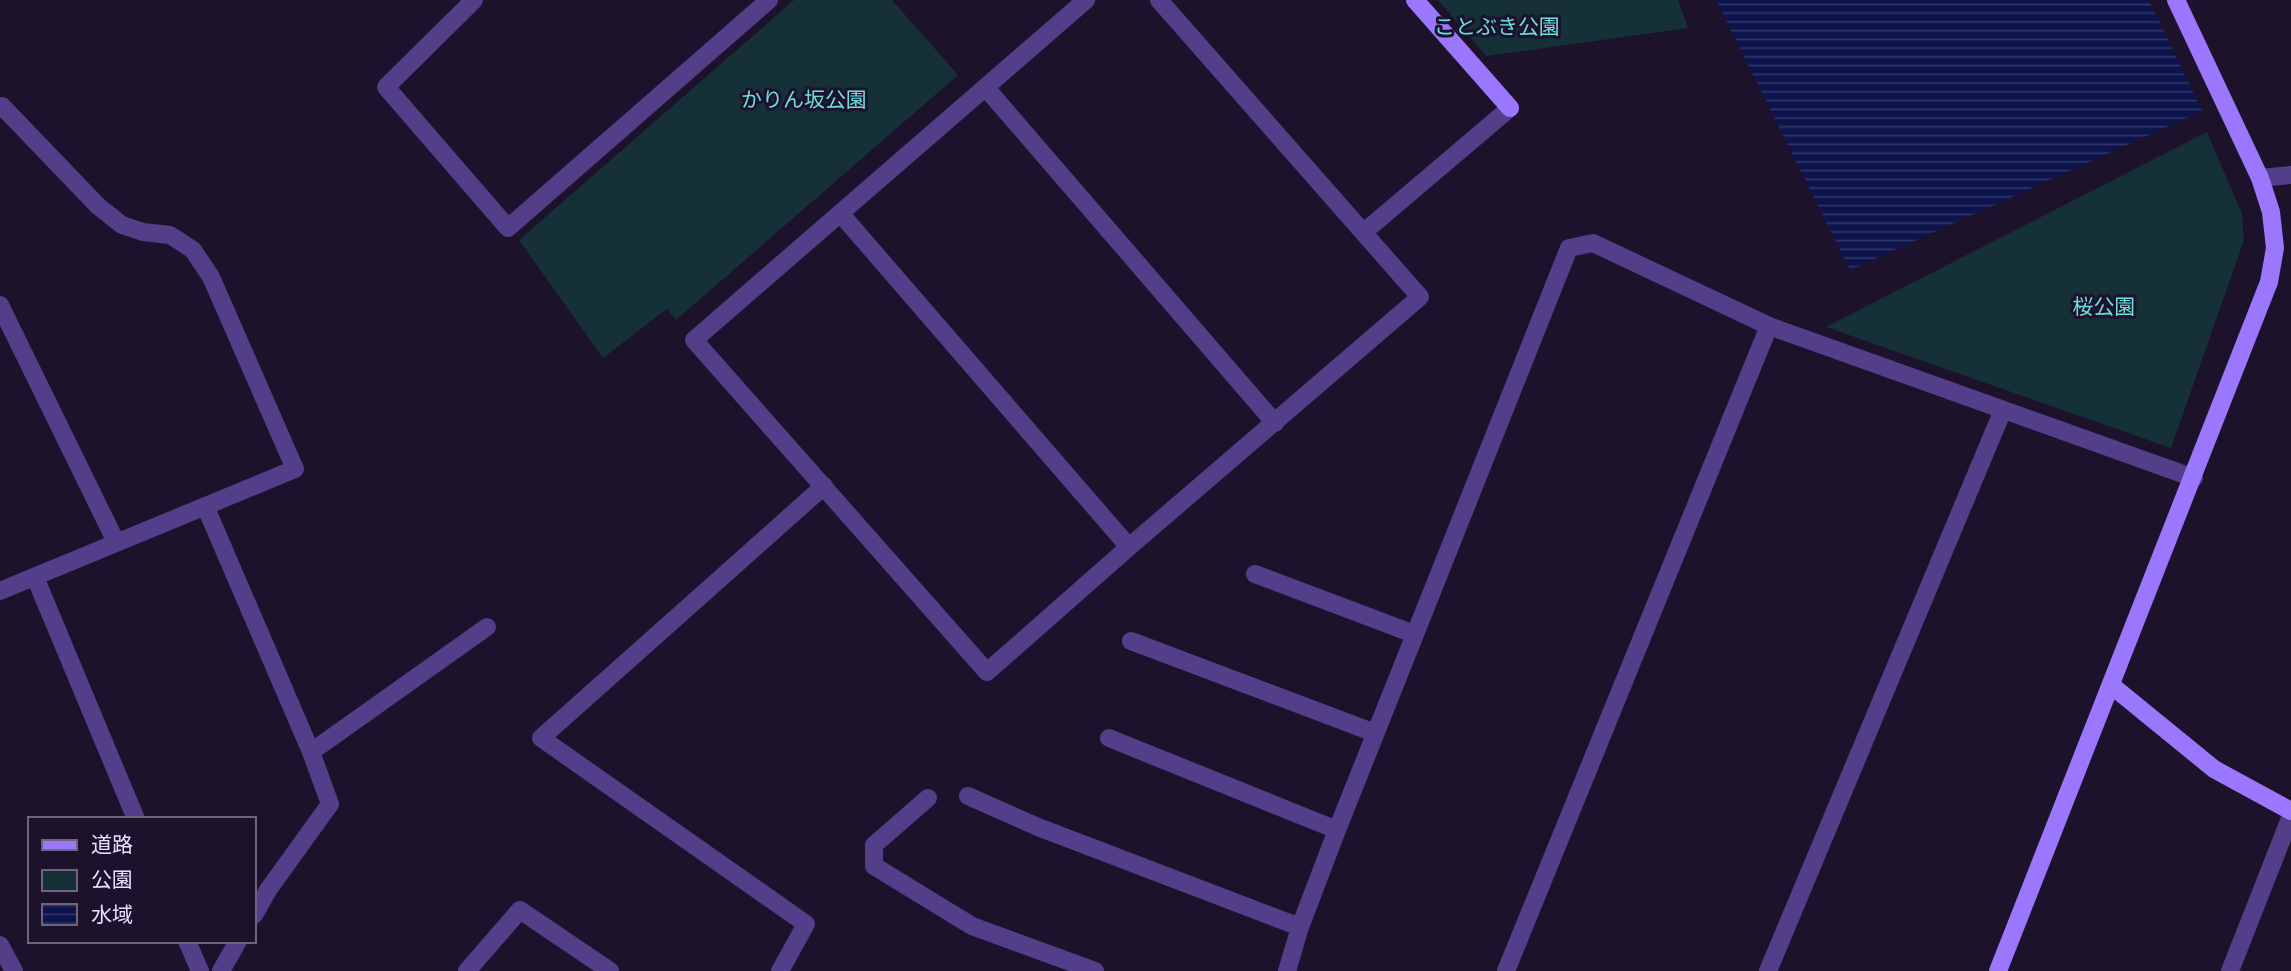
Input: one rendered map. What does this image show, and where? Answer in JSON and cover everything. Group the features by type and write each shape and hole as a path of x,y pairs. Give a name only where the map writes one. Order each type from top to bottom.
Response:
{"street":[{"path":"474,0 386,86 508,228 769,0"},
{"path":"1086,0 694,340 987,673 1420,297 1159,0"},
{"path":"1364,232 1510,108 1415,0"},
{"path":"1998,971 2269,282 2275,248 2271,212 2260,178 2176,0"},
{"path":"986,88 1275,423"},
{"path":"0,109 2,106 98,206 122,225 143,232 170,235 193,250 211,277 295,469 0,591"},
{"path":"2260,178 2291,175"},
{"path":"840,213 1129,547"},
{"path":"1287,971 1300,927 1337,830 1569,248 1593,243 1769,326 2193,478"},
{"path":"0,305 116,542"},
{"path":"1506,971 1769,326"},
{"path":"1768,971 2003,410"},
{"path":"780,971 806,924 541,738 824,486"},
{"path":"206,508 311,752 330,804 268,890 256,911"},
{"path":"1255,574 1414,634"},
{"path":"35,577 135,817"},
{"path":"311,752 487,627"},
{"path":"1131,641 1375,733"},
{"path":"2111,685 2214,769 2291,811"},
{"path":"1109,738 1337,830"},
{"path":"968,796 1038,827 1300,927"},
{"path":"928,798 874,845 874,866 972,926 1095,971"},
{"path":"2230,971 2291,816"},
{"path":"467,971 520,910 610,971"},
{"path":"188,943 200,971"},
{"path":"221,971 237,943"},
{"path":"0,945 14,971"}],"green space":[{"name":"かりん坂公園","path":"794,0 892,0 958,75 676,320 667,309 603,358 519,240"},
{"name":"ことぶき公園","path":"1438,0 1678,0 1688,28 1486,56"},
{"name":"桜公園","path":"2207,132 2242,214 2244,240 2171,448 1826,327"}],"water":[{"path":"1716,0 2149,0 2202,111 1850,270"}]}
